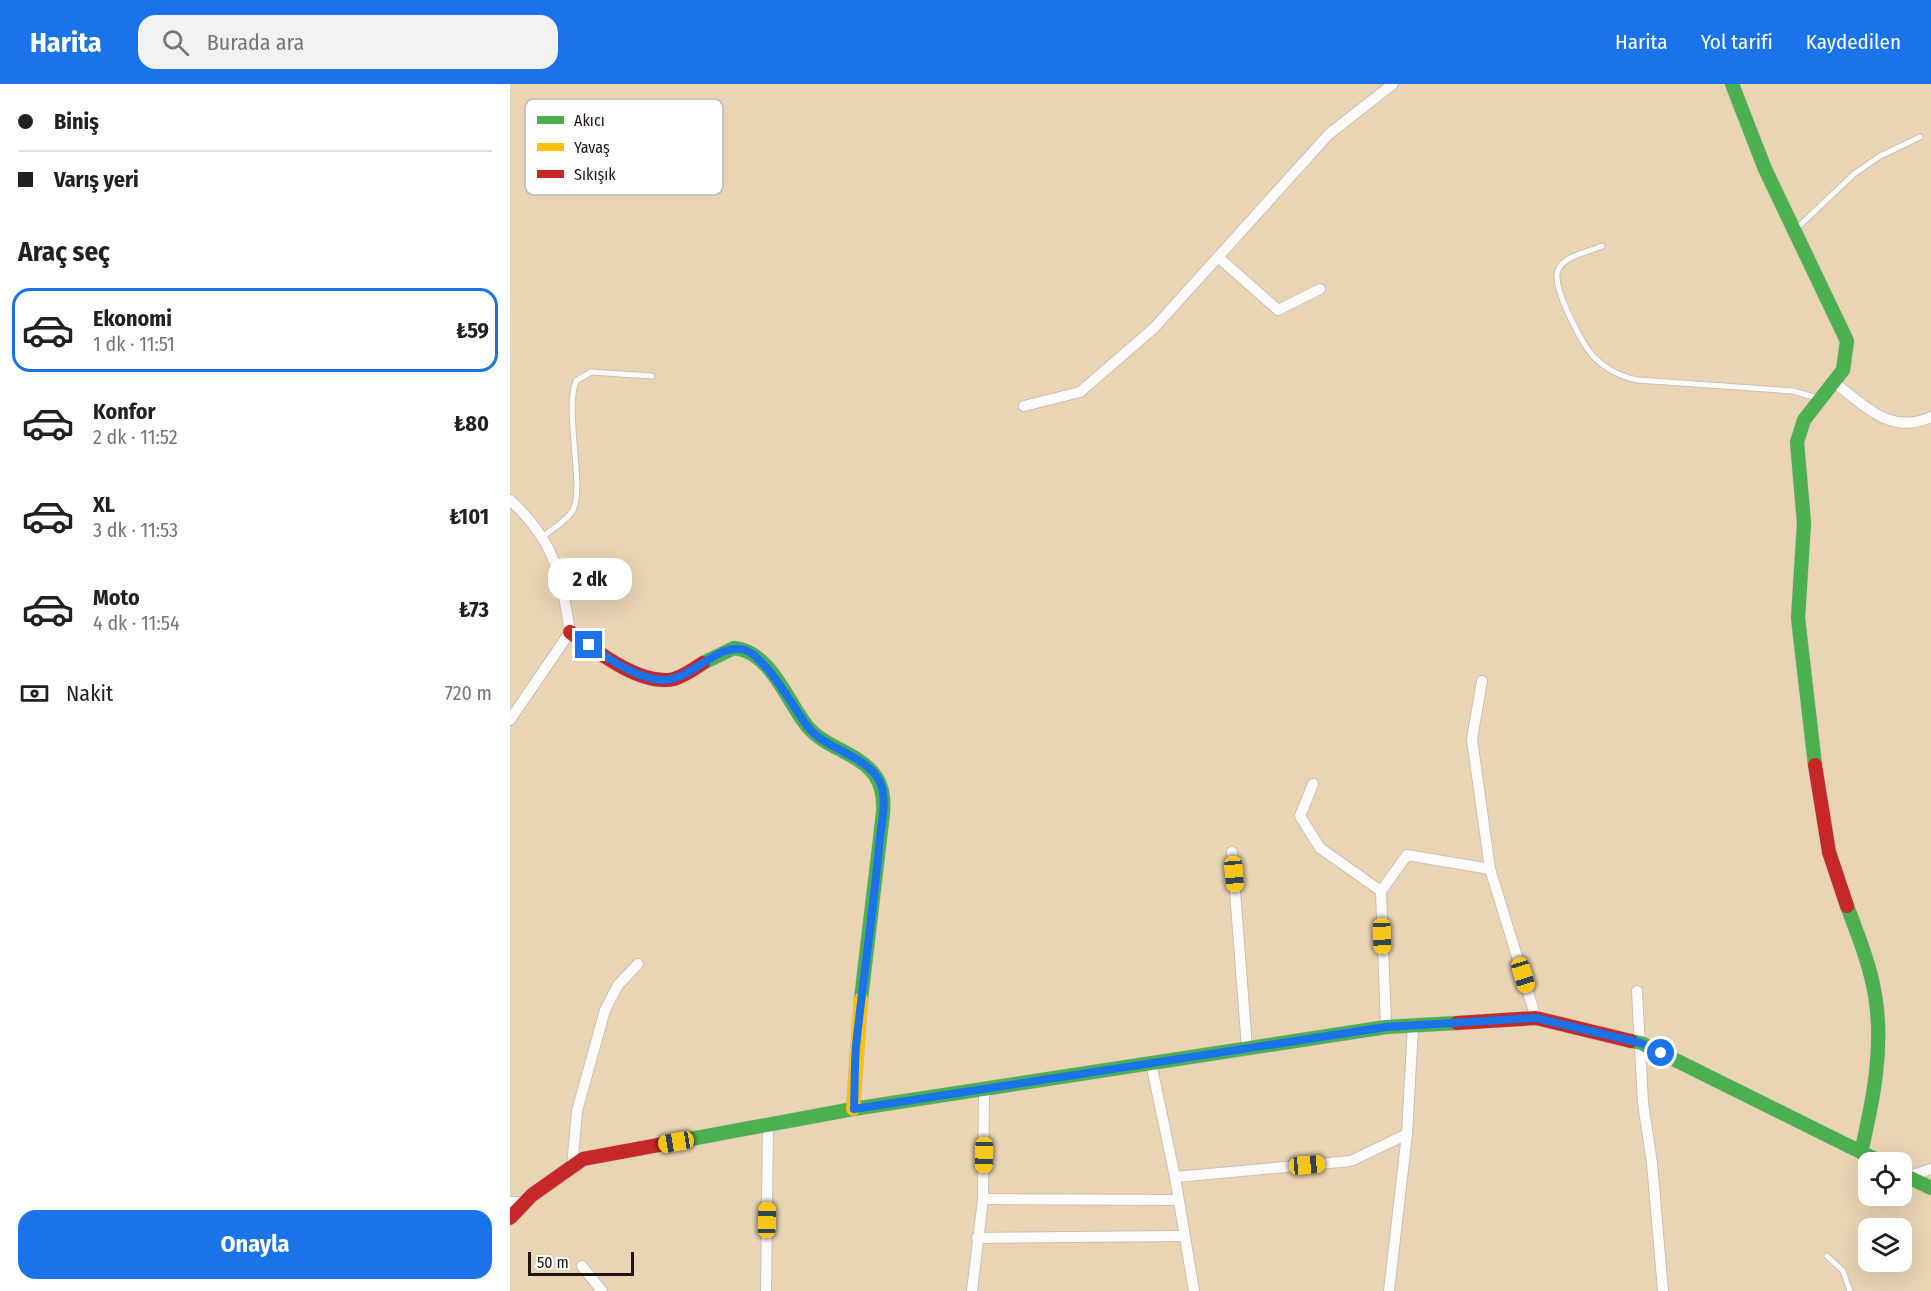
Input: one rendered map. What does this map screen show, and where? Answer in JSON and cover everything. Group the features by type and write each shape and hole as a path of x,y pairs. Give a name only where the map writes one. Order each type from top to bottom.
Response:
{"street":[{"path":"1024,406 1080,392 1154,328 1329,134 1393,84"},
{"path":"510,1218 525,1202 583,1159 854,1109 1386,1027 1536,1018 1641,1043 1861,1152 1874,1088 1878,1041 1877,1005 1866,959 1829,850 1815,768 1798,618 1797,579 1804,510 1797,457 1798,437 1807,412 1836,384 1847,357 1845,333 1752,140 1732,84"},
{"path":"1218,257 1278,310 1320,289"},
{"path":"1836,384 1886,420 1902,424 1919,422 1931,417"},
{"path":"510,500 542,537 560,573 570,632 510,720"},
{"path":"570,632 608,658 650,678 663,680 688,674 724,651 735,648 748,651 790,699 808,726 822,740 858,761 878,779 883,799 874,909 856,1039 854,1109"},
{"path":"1482,681 1472,739 1490,869 1536,1018"},
{"path":"1313,784 1300,816 1320,848 1381,891"},
{"path":"1232,852 1247,1048"},
{"path":"1386,1027 1381,891 1407,855 1490,869"},
{"path":"572,1167 578,1111 605,1011 618,985 638,964"},
{"path":"1637,991 1643,1103 1652,1163 1663,1291"},
{"path":"1389,1291 1407,1134 1413,1026"},
{"path":"1151,1063 1175,1178 1194,1291"},
{"path":"972,1291 983,1199 984,1088"},
{"path":"766,1291 768,1125"},
{"path":"1175,1178 1350,1161 1407,1134"},
{"path":"1912,1174 1931,1169"},
{"path":"1912,1179 1931,1188"},
{"path":"983,1199 1178,1200"},
{"path":"510,1202 525,1202"},
{"path":"977,1238 1183,1236"},
{"path":"582,1266 602,1291"}],"lane":[{"path":"1795,231 1854,174 1880,156 1920,137"},
{"path":"1602,246 1565,261 1558,270 1556,283 1587,350 1602,364 1619,375 1638,380 1793,391 1819,399"},
{"path":"542,537 571,513 576,502 573,450 576,381 591,372 652,376"},
{"path":"1827,1256 1843,1271 1850,1291"}],"shaded area":[{"path":"510,84 1931,84 1931,1291 510,1291"}],"traffic: fast":[{"path":"1732,84 1765,169 1847,341 1843,370 1804,420 1797,442 1804,523 1798,618 1815,765"},
{"path":"703,663 734,648 747,651 758,658 768,667 807,726 823,740 859,760 874,774 879,783 883,798 883,813 861,999"},
{"path":"1847,906 1870,973 1877,1015 1876,1074 1861,1152"},
{"path":"669,1143 853,1109 1386,1027 1457,1023"},
{"path":"1631,1041 1641,1043 1861,1152"},
{"path":"1912,1179 1931,1188"}],"traffic: slow":[{"path":"853,1109 861,999"}],"traffic: jam":[{"path":"570,632 619,665 647,678 674,679 703,663"},
{"path":"1815,765 1829,852 1847,906"},
{"path":"1457,1023 1536,1018 1631,1041"},
{"path":"510,1218 532,1195 583,1159 669,1143"}],"route":[{"path":"589,645 608,658 650,678 663,680 688,674 724,651 741,648 748,651 754,654 790,699 808,726 822,740 858,761 872,771 878,779 883,799 874,909 856,1039 854,1109 1386,1027 1536,1018 1641,1043 1661,1053"}]}
